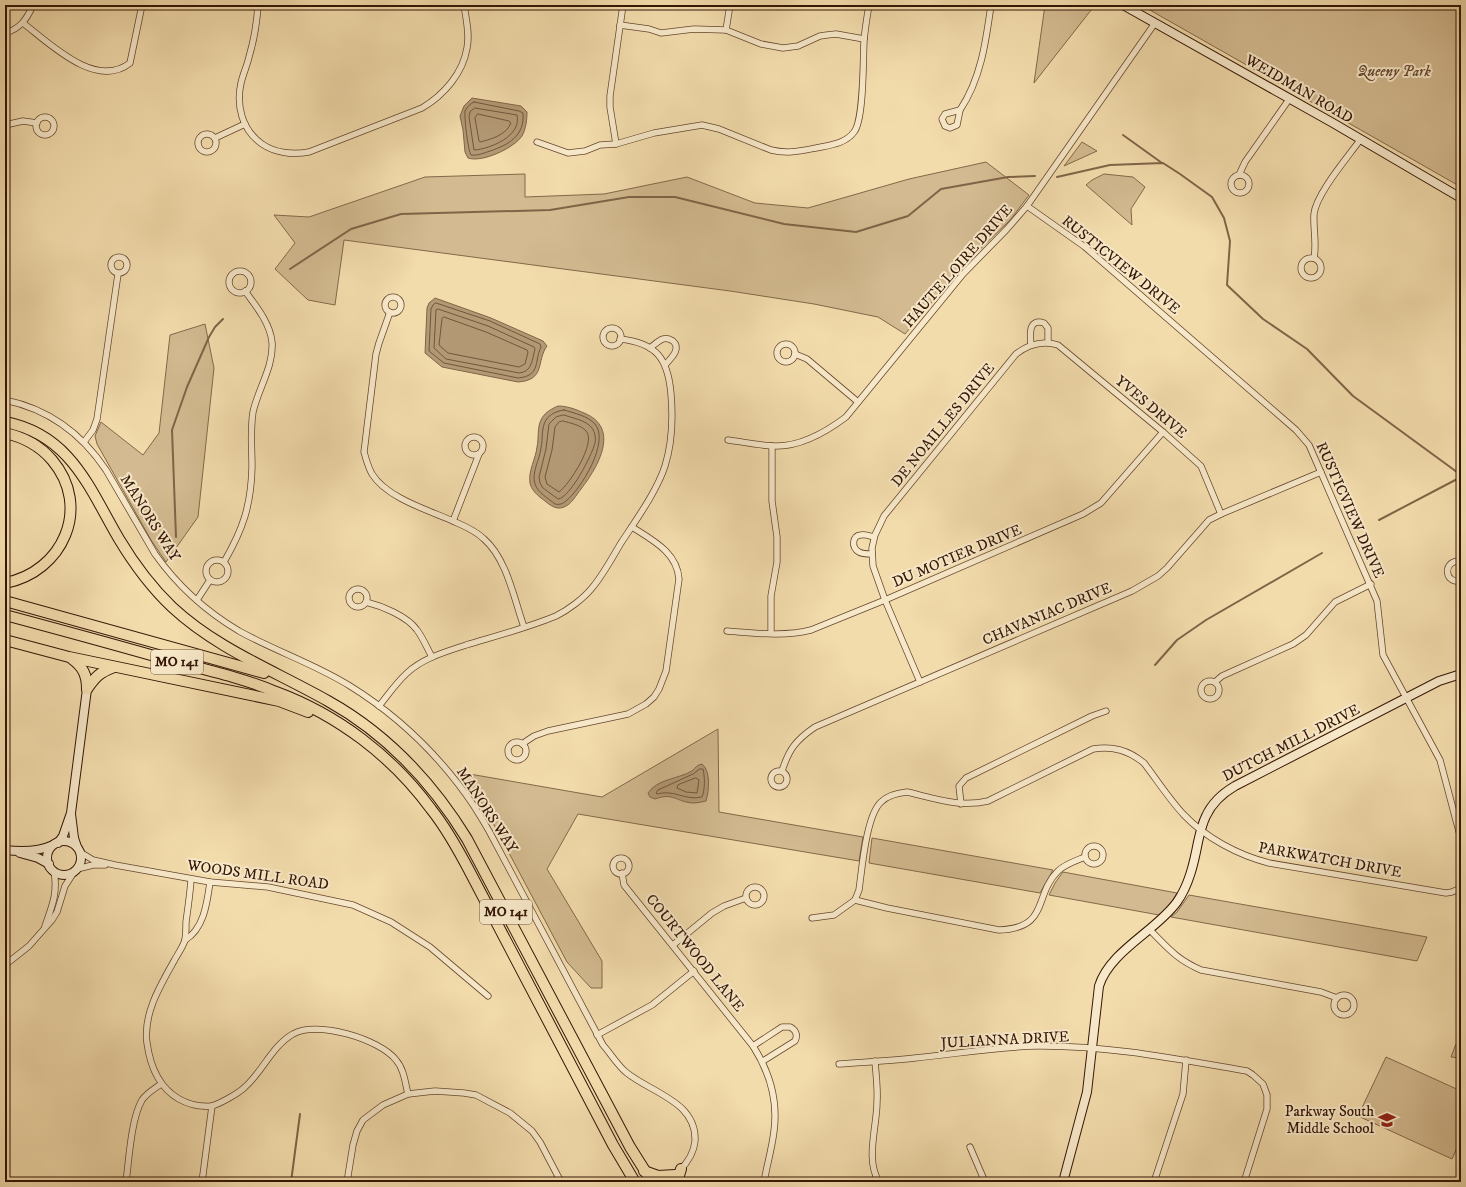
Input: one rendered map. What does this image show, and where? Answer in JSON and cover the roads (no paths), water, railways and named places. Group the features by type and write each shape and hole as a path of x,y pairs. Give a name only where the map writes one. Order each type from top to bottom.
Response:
{"highway":[{"path":"5,422 24,428 51,442 75,465 130,556 148,580 172,606 190,622 232,651 305,689"},
{"path":"5,433 27,441 42,450 52,460 60,471 66,484 70,500 68,526 57,551 48,562 37,570 24,577 5,583"},
{"name":"MO 141","path":"5,601 274,676 305,689 349,714 389,744 424,778 454,818 479,861 624,1135 644,1171 652,1182"},
{"name":"MO 141","path":"5,615 252,683 298,701 342,725 382,755 400,772 420,795 446,830 471,874 634,1182"},
{"path":"5,640 69,657 279,701 342,725"},
{"path":"69,657 79,664 84,671 87,678 87,689"},
{"path":"87,689 96,676 115,667"},
{"path":"625,1182 626,1169"},
{"path":"644,1171 658,1176 678,1175"}],"street":[{"path":"5,33 16,29 23,23 33,5"},
{"path":"23,23 73,61 99,71 113,71 123,68 130,63 142,5"},
{"path":"258,5 250,57 241,83 239,98 240,109 250,133 258,141 271,150 291,154 309,152 422,108 441,95 449,86 460,68 468,48 468,29 464,5"},
{"path":"616,144 610,107 610,96 623,5"},
{"path":"726,30 730,5"},
{"path":"537,142 568,153 585,150 600,145 616,144 654,133 702,125 719,129 771,150 795,152 836,144 855,131 860,117 864,39 869,5"},
{"path":"960,110 966,100 984,52 991,5"},
{"name":"WEIDMAN ROAD","path":"1124,5 1290,98 1461,198"},
{"name":"HAUTE LOIRE DRIVE","path":"728,440 772,446 798,444 822,433 846,417 963,274 1027,206 1155,23"},
{"path":"620,25 649,29 661,33 694,29 726,30 761,44 783,48 798,46 820,36 836,34 864,39"},
{"path":"1238,175 1245,162 1290,98"},
{"path":"5,124 23,121 36,123"},
{"path":"215,138 245,124"},
{"path":"1314,258 1316,248 1314,213 1317,204 1324,191 1360,140"},
{"name":"RUSTICVIEW DRIVE","path":"1027,206 1085,247 1296,430 1309,445 1371,584 1377,602 1383,655 1408,698 1440,760 1461,839"},
{"path":"243,271 249,276 251,281 246,291 236,292 230,288 228,282 229,278 234,272 243,271"},
{"path":"84,442 93,430 97,419 118,274"},
{"path":"224,562 238,536 247,510 252,475 252,421 256,400 271,358 272,341 268,328 265,320 246,291"},
{"path":"390,312 376,354 364,452 372,475 392,494 472,529 485,539 500,559 524,627"},
{"path":"1031,345 1030,329 1037,322 1044,323 1048,328 1045,342"},
{"path":"379,706 406,674 421,663 448,651 557,615 586,594 597,582 656,486 664,468 669,451 672,418 671,396 669,377 665,365 655,351 640,342 620,338"},
{"path":"650,348 662,339 669,339 673,341 676,351 665,365"},
{"name":"DE NOAILLES DRIVE","path":"920,682 885,600 873,566 872,554 874,537 884,516 1016,354 1031,345 1045,342"},
{"name":"YVES DRIVE","path":"1045,342 1058,345 1163,432 1201,466 1221,514"},
{"path":"795,354 807,359 858,402"},
{"name":"MANORS WAY","path":"5,400 44,413 59,422 84,442 98,457 164,567 196,600 238,630 342,681 379,706 414,735 446,769 468,797 489,830 603,1045 626,1072 642,1084 675,1102 687,1112 694,1125 694,1145 692,1154 678,1175 663,1182"},
{"name":"DU MOTIER DRIVE","path":"727,631 801,633 885,600 1083,514 1094,508 1107,497 1163,432"},
{"path":"771,633 771,596 776,562 777,537 772,501 772,446"},
{"path":"453,521 479,454"},
{"name":"CHAVANIAC DRIVE","path":"782,771 787,755 793,746 799,739 815,727 1146,584 1167,568 1209,520 1321,472"},
{"path":"522,744 534,736 548,731 628,714 646,704 654,697 659,689 666,671 679,579 678,571 672,557 662,547 632,527"},
{"path":"872,554 860,552 854,548 853,542 855,538 861,534 874,537"},
{"path":"216,560 224,562 228,569 226,577 221,581 216,582 210,580 205,571 208,563 216,560"},
{"path":"1461,561 1451,563 1448,569 1451,579 1455,582 1461,581"},
{"path":"196,600 210,580"},
{"path":"1215,682 1222,676 1293,644 1306,635 1335,602 1371,584"},
{"path":"366,602 399,614 410,622 421,636 432,658"},
{"name":"DUTCH MILL DRIVE","path":"1063,1182 1086,1096 1099,986 1102,977 1115,960 1177,902 1191,874 1206,814 1224,793 1439,681 1461,674"},
{"path":"44,928 56,891 48,856 49,852 63,836 71,813 87,689"},
{"path":"961,804 959,786 966,778 1092,716 1106,711"},
{"name":"PARKWATCH DRIVE","path":"855,900 859,890 870,824 876,809 881,802 894,794 907,792 961,804 979,804 988,801 1093,749 1110,747 1127,752 1137,757 1144,763 1182,813 1201,830 1230,848 1258,860 1446,893 1461,888"},
{"path":"5,964 29,946 57,912 65,886 81,861 79,850 74,838 71,813"},
{"path":"5,850 40,850 56,844 67,842 71,843 79,850"},
{"name":"WOODS MILL ROAD","path":"79,850 93,860 191,880 268,887 353,904 391,922 430,947 488,996"},
{"path":"15,851 38,858 57,874 66,875 75,870"},
{"path":"812,918 834,915 855,900 887,908 999,930 1017,928 1030,920 1036,914 1048,886 1058,871 1072,862 1085,857"},
{"name":"WOODS MILL ROAD","path":"75,870 93,865 115,865"},
{"name":"COURTWOOD LANE","path":"622,873 624,885 754,1046 768,1074 775,1113 774,1130 764,1182"},
{"path":"191,880 185,940 156,995 150,1010 147,1041 151,1061 161,1084 177,1098 189,1104 212,1106 245,1087 284,1040 298,1031 312,1028 332,1031 364,1039 386,1049 396,1059 402,1068 408,1094"},
{"path":"185,940 191,937 203,918 207,907 210,882"},
{"path":"673,945 712,913 724,906 746,898"},
{"path":"1149,929 1175,956 1183,962 1201,970 1321,992 1337,998"},
{"path":"597,1034 652,1005 694,971"},
{"path":"754,1046 782,1027 790,1026 795,1031 796,1038 792,1043 762,1061"},
{"name":"JULIANNA DRIVE","path":"839,1064 1036,1046 1092,1048 1186,1060 1247,1071 1263,1084 1267,1096 1267,1109 1244,1182"},
{"path":"1154,1182 1183,1094 1186,1060"},
{"path":"875,1061 878,1100 876,1127 872,1150 873,1165 879,1182"},
{"path":"126,1182 134,1127 139,1108 147,1094 161,1084"},
{"path":"347,1182 353,1145 357,1131 363,1120 383,1105 408,1094 435,1091 476,1095 510,1114 532,1131 540,1142 561,1182"},
{"path":"202,1182 212,1106"},
{"path":"970,1147 985,1182"}],"water":[{"path":"472,98 521,106 527,112 525,127 522,136 518,141 505,150 489,156 474,159 468,158 465,152 460,116 464,106"},
{"path":"435,298 491,318 543,341 547,346 537,374 533,378 518,382 442,367 425,353 427,308 429,303"},
{"path":"558,406 574,409 595,420 602,428 604,438 603,448 599,459 588,480 572,502 561,508 552,506 537,495 530,483 531,469 538,444 540,423 546,413"},
{"path":"702,764 707,771 708,776 708,792 706,801 693,803 671,797 661,797 655,799 650,797 648,793 652,788 662,782 686,774"}],"waterway":[{"path":"1123,135 1162,163"},
{"path":"1057,177 1110,165 1163,163 1212,197 1224,218 1230,241 1227,285 1263,319 1307,349 1353,396 1461,475"},
{"path":"290,269 351,229 401,214 550,210 629,197 675,197 784,224 856,232 908,216 941,189 1008,177 1035,176"},
{"path":"176,537 172,430 187,387 209,337 215,327 223,319"},
{"path":"1379,520 1461,477"},
{"path":"1155,665 1177,640 1206,620 1322,553"},
{"path":"291,1182 300,1114"}],"place":[{"name":"Parkway South Middle School","path":"1387,1120"}],"park label":[{"name":"Queeny Park","path":"1394,71"}]}
